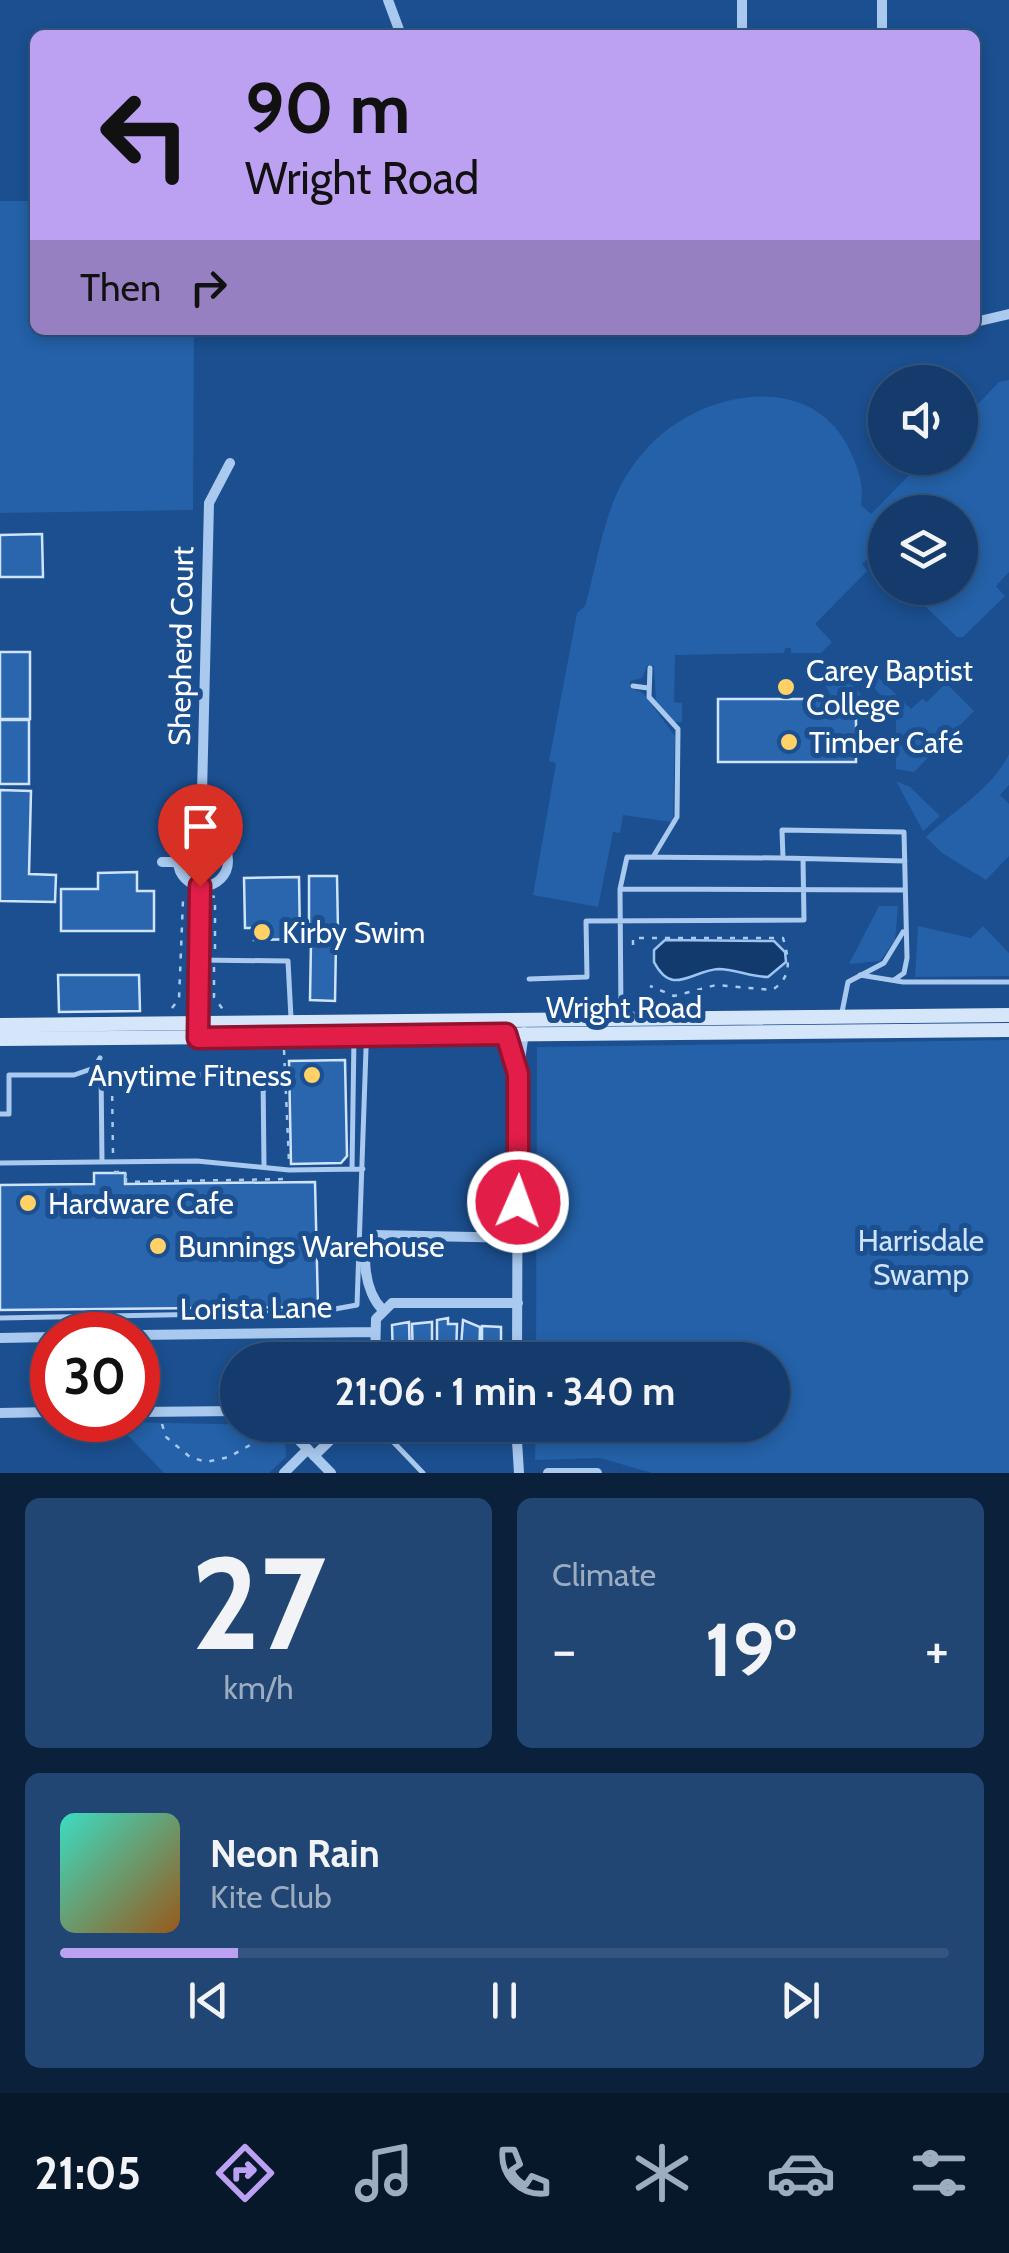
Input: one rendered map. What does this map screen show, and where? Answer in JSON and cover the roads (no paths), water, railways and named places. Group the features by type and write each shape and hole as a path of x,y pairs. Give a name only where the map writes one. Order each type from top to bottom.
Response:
{"street":[{"path":"388,0 399,30"},
{"path":"742,0 742,30"},
{"path":"882,0 882,30"},
{"path":"980,321 1009,314"},
{"name":"Shepherd Court","path":"201,835 209,503 230,463"},
{"path":"200,890 185,879 178,862 186,842 201,835 217,840 229,862"},
{"path":"162,862 178,862"},
{"path":"229,862 242,862"},
{"path":"200,890 223,877 229,862"},
{"path":"197,1031 200,890"},
{"path":"847,1015 849,1032"},
{"name":"Wright Road","path":"524,1027 621,1019 1009,1015"},
{"path":"621,1019 622,1036"},
{"name":"Wright Road","path":"197,1031 291,1022 360,1027"},
{"name":"Wright Road","path":"0,1025 100,1034"},
{"path":"506,1026 518,1074"},
{"name":"Wright Road","path":"0,1039 360,1027 506,1026 622,1036 1009,1030"},
{"path":"517,1342 518,1074 524,1027"},
{"path":"382,1310 367,1285 368,1244 374,1234 519,1238"},
{"path":"374,1342 382,1310 396,1302 518,1302"},
{"name":"Lorista Lane","path":"160,1335 374,1332"},
{"path":"0,1338 30,1337"},
{"path":"160,1412 220,1411"},
{"path":"0,1412 30,1412"},
{"path":"298,1442 331,1473"},
{"path":"284,1473 324,1442"},
{"path":"517,1442 519,1473"},
{"path":"548,1473 597,1473"}],"lane":[{"path":"650,668 648,688 655,708 678,730 676,817 653,857"},
{"path":"633,686 648,688"},
{"path":"783,858 782,830 900,829 906,837 906,967 894,980"},
{"path":"621,1019 620,889 627,857 906,862"},
{"path":"529,979 584,980 588,975 586,921 804,920 803,859"},
{"path":"620,889 905,890"},
{"path":"847,1015 848,982 884,963 904,930"},
{"path":"199,960 288,961 291,1022"},
{"path":"860,974 894,980 1009,982"},
{"path":"352,1169 360,1027"},
{"path":"0,1318 346,1310 357,1305 363,1169 360,1027"},
{"path":"100,1034 102,1162"},
{"path":"0,1114 9,1114 9,1076 74,1075 94,1068 100,1058"},
{"path":"100,1069 130,1076 266,1076 264,1167"},
{"path":"0,1163 363,1169"},
{"path":"342,1169 342,1178"},
{"path":"394,1442 424,1473"}],"place":[{"name":"Carey Baptist College","path":"786,687"},
{"name":"Timber Café","path":"789,742"},
{"name":"Kirby Swim","path":"262,932"},
{"name":"Anytime Fitness","path":"312,1075"},
{"name":"Hardware Cafe","path":"28,1203"},
{"name":"Bunnings Warehouse","path":"158,1246"}],"park label":[{"name":"Harrisdale Swamp","path":"921,1257"}]}
